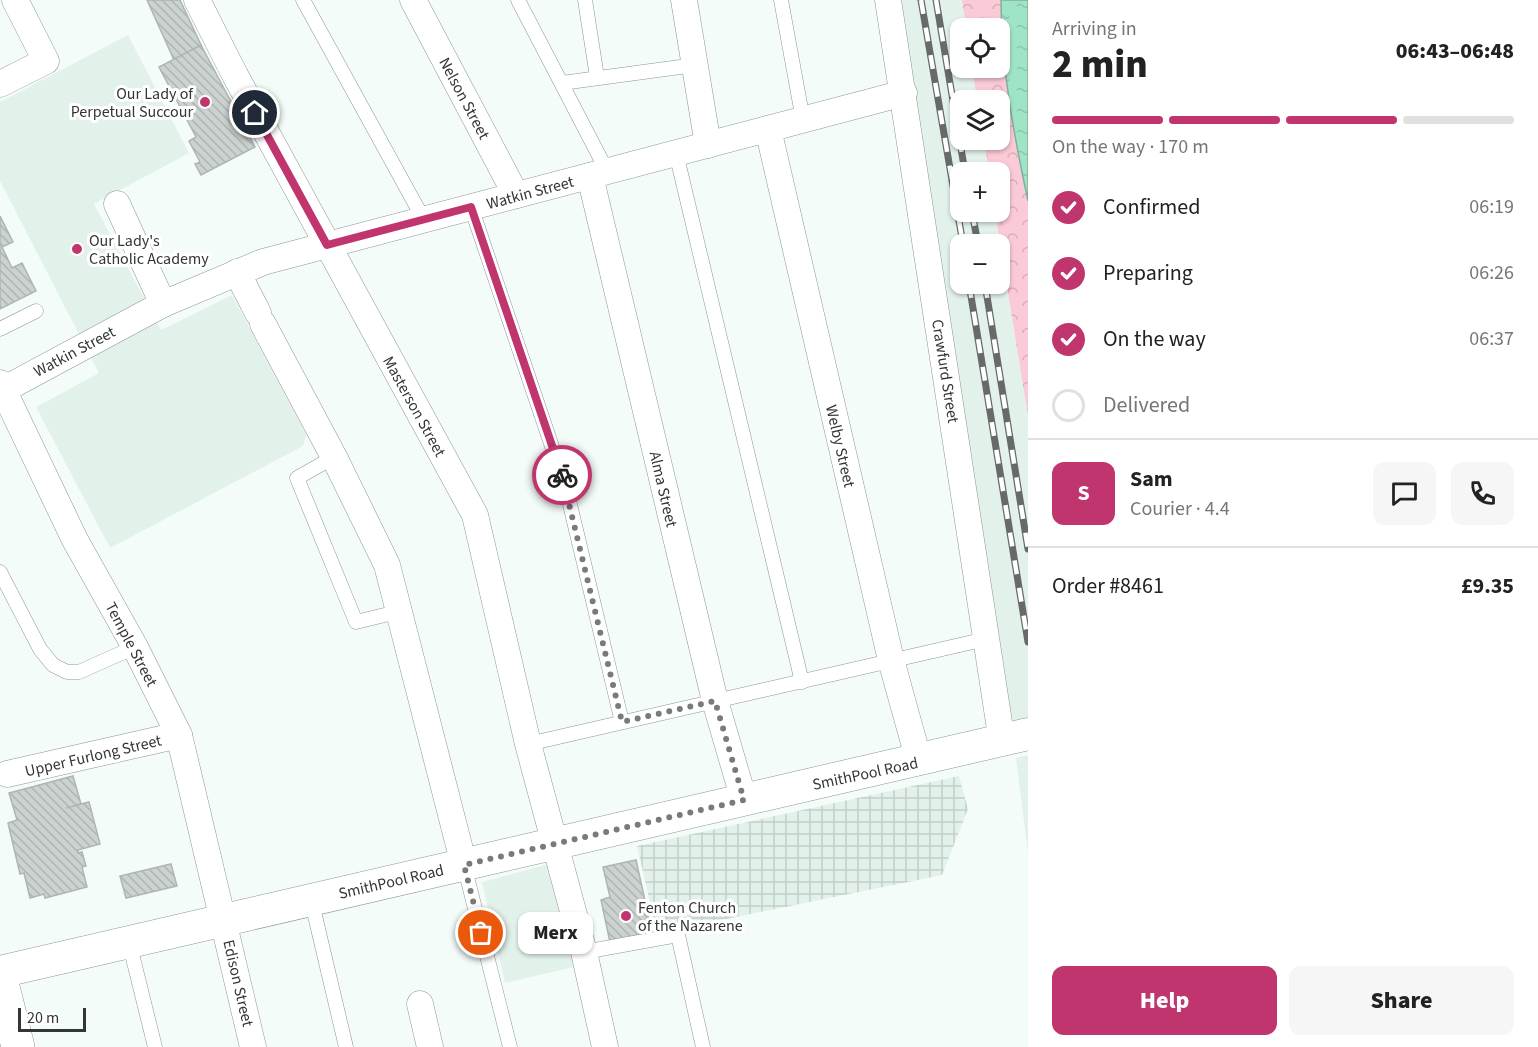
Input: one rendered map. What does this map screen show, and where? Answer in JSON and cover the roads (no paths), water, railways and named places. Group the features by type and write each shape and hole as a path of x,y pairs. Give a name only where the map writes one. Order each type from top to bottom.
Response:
{"main road":[{"path":"0,973 18,1047"}],"street":[{"path":"0,84 46,61 15,0"},
{"name":"Masterson Street","path":"197,0 327,245 475,515 528,744 584,952 605,1047"},
{"name":"Nelson Street","path":"413,0 516,195"},
{"path":"684,0 708,145"},
{"name":"Crawfurd Street","path":"888,0 986,639 1014,738"},
{"name":"Watkin Street","path":"2,386 163,304 264,262 904,93"},
{"name":"Welby Street","path":"768,129 891,660 919,761"},
{"name":"Alma Street","path":"598,174 715,701 744,800"},
{"path":"117,204 163,304"},
{"path":"237,273 377,544 401,611 464,865"},
{"name":"Temple Street","path":"2,386 75,540 135,647 179,735 224,920"},
{"name":"Upper Furlong Street","path":"7,774 179,735"},
{"name":"SmithPool Road","path":"0,973 311,899 1014,738"},
{"name":"Edison Street","path":"224,920 254,1047"},
{"path":"420,1004 430,1047"}],"lane":[{"path":"303,0 424,220"},
{"path":"518,0 562,83 598,174"},
{"path":"585,0 597,77"},
{"path":"781,0 803,120"},
{"path":"562,83 695,65"},
{"path":"676,153 801,682"},
{"path":"471,207 566,488 622,722"},
{"path":"0,329 36,311"},
{"path":"334,457 297,478 356,622 401,611"},
{"path":"0,572 40,649 53,665 68,672 79,672 135,647"},
{"path":"528,744 986,639"},
{"path":"464,865 510,1047"},
{"path":"311,899 346,1047"},
{"path":"584,952 678,935 703,1047"},
{"path":"129,942 155,1047"}],"water":[{"path":"1001,0 1028,0 1028,201 1006,78 1010,78 1010,18 1002,18"}],"railway":[{"path":"921,0 961,234"},
{"path":"936,0 963,162"},
{"path":"974,222 976,234"},
{"path":"971,294 1028,642"},
{"path":"987,294 1028,549"}],"place":[{"name":"Our Lady of Perpetual Succour","path":"205,102"},
{"name":"Our Lady's Catholic Academy","path":"77,249"},
{"name":"Fenton Church of the Nazarene","path":"626,916"},
{"name":"Merx","path":"481,933"}]}
